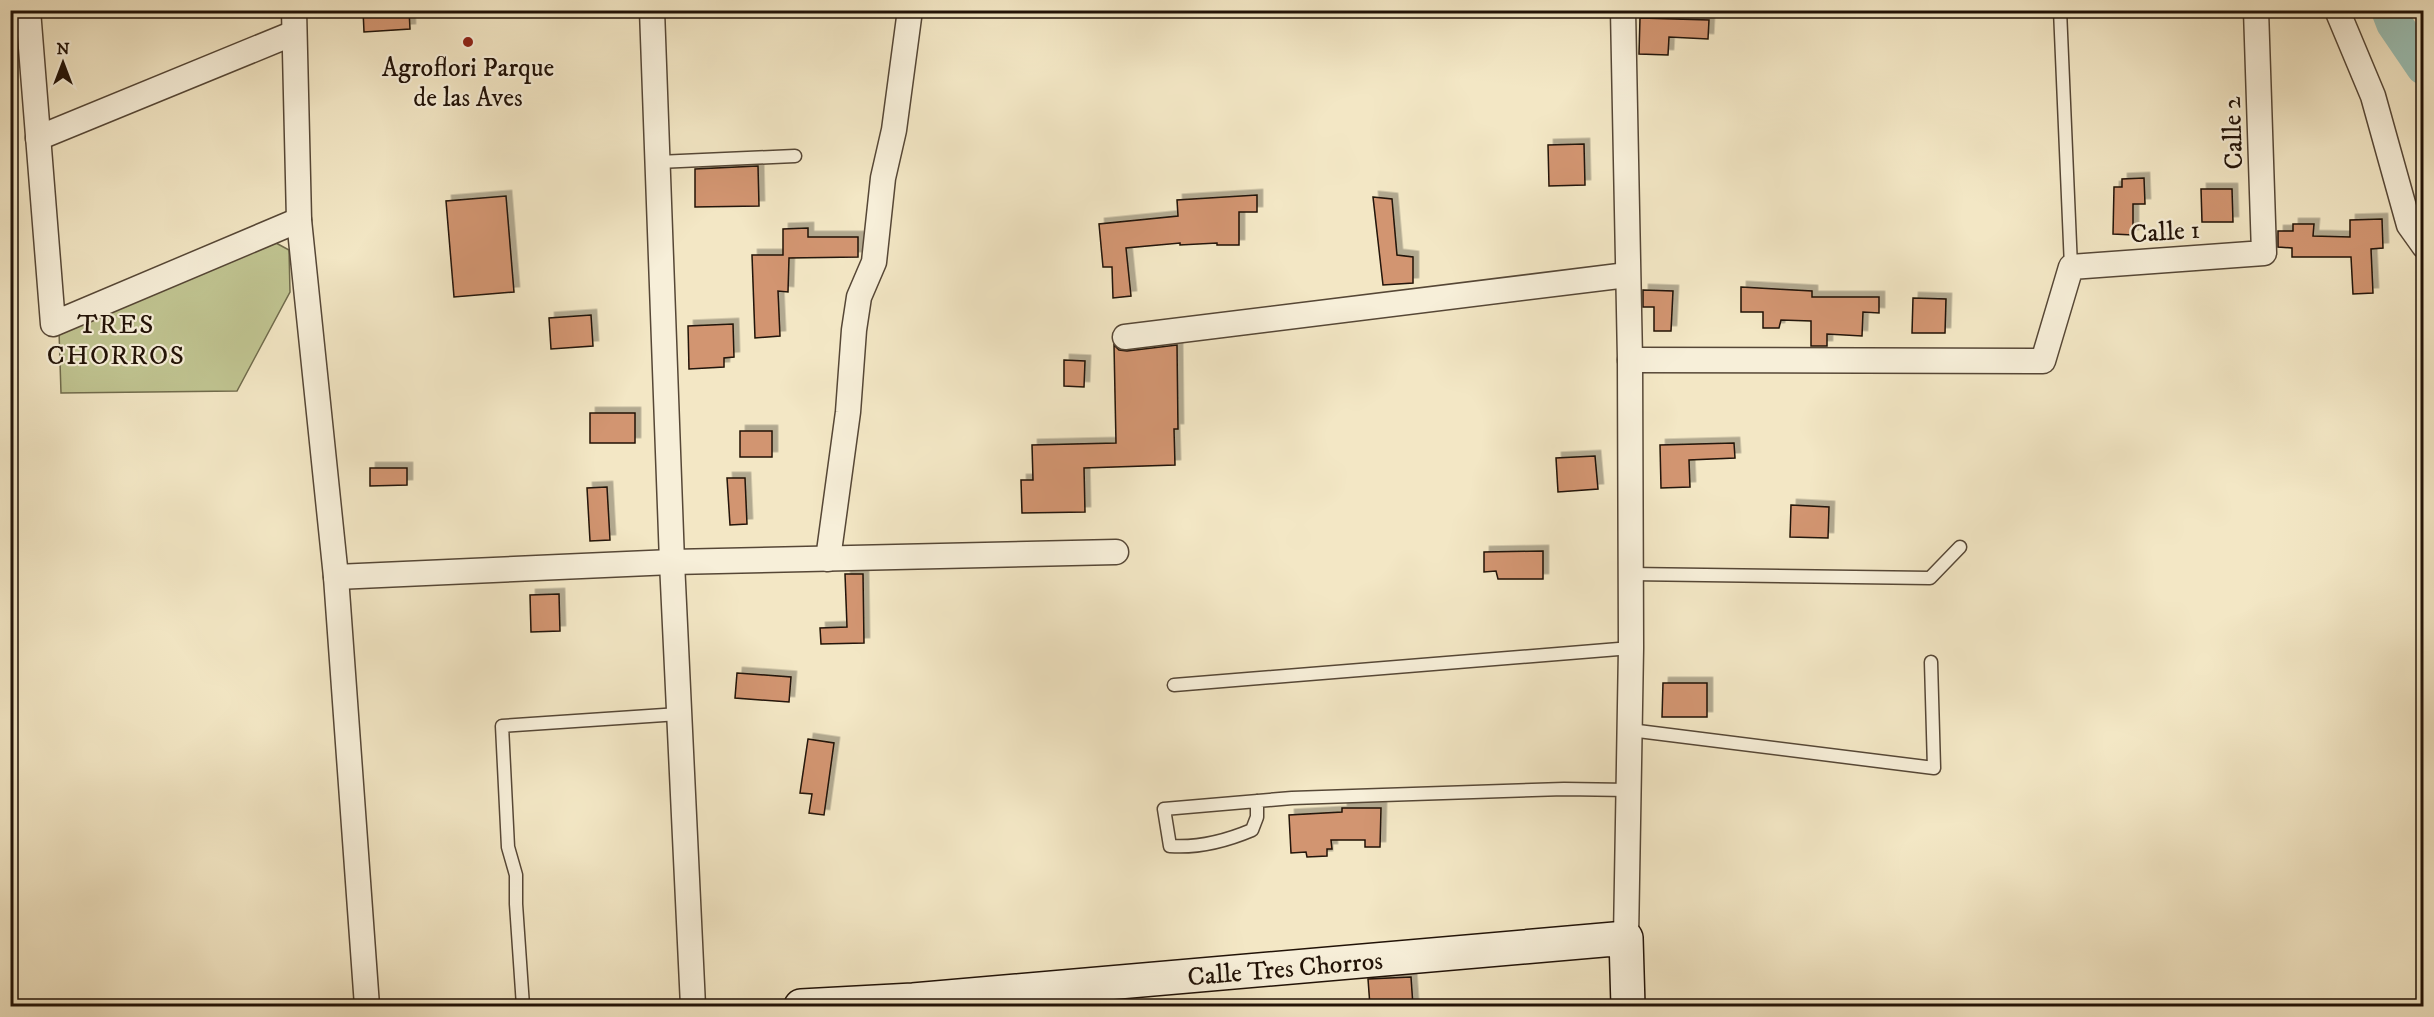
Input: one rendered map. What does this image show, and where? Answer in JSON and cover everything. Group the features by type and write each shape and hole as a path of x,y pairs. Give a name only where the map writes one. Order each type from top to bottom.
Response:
{"main road":[{"name":"Calle Tres Chorros","path":"801,1006 913,1003 1626,938"},
{"path":"1626,938 1628,1006"}],"street":[{"path":"28,10 20,38 21,73 38,138 53,324 299,220"},
{"path":"652,10 672,562 693,1006"},
{"path":"828,559 848,412 854,330 859,297 874,262 884,178 894,130 910,10"},
{"path":"1623,10 1630,360 1631,648 1626,938"},
{"name":"Calle 2","path":"2256,10 2264,253"},
{"path":"2337,10 2373,96 2409,225 2424,246"},
{"path":"38,138 294,22 299,220 336,577 367,1006"},
{"name":"Calle 1","path":"2071,267 2264,253"},
{"path":"1630,360 2043,361 2071,267"},
{"path":"1125,337 1627,275"},
{"path":"336,577 672,562 1116,552"}],"lane":[{"path":"2060,10 2071,267"},
{"path":"658,162 795,156"},
{"path":"1630,574 1930,578 1960,547"},
{"path":"1174,685 1631,648"},
{"path":"1630,730 1934,768 1931,662"},
{"path":"523,1006 516,875 508,846 502,726 679,714"},
{"path":"1257,801 1257,817 1252,830 1237,837 1188,848 1170,846 1164,809 1257,801 1564,789 1629,790"}],"green space":[{"path":"276,243 289,250 290,292 237,391 61,393 59,331"}],"building":[{"path":"363,10 409,10 410,29 364,32"},
{"path":"1640,18 1709,20 1708,39 1669,37 1668,55 1639,54"},
{"path":"1584,144 1585,185 1549,186 1548,145"},
{"path":"758,166 759,206 695,207 695,169"},
{"path":"2144,178 2145,204 2133,204 2133,235 2113,234 2114,187 2122,187 2122,179"},
{"path":"2201,189 2232,189 2233,222 2202,222"},
{"path":"1257,195 1257,212 1239,212 1239,245 1217,245 1217,243 1180,245 1180,243 1126,248 1131,296 1113,298 1112,267 1103,267 1099,224 1178,216 1177,200"},
{"path":"506,196 514,292 454,297 446,201"},
{"path":"1373,197 1392,199 1397,255 1413,257 1413,283 1383,285"},
{"path":"2382,219 2383,248 2371,249 2373,293 2353,294 2351,257 2292,257 2292,248 2278,247 2278,231 2293,231 2293,224 2314,224 2313,236 2350,237 2350,220"},
{"path":"808,228 808,237 858,237 858,257 789,258 788,292 778,291 780,336 755,338 752,255 783,255 783,229"},
{"path":"1741,287 1812,291 1812,297 1879,297 1879,313 1863,312 1862,336 1827,334 1827,346 1811,346 1811,321 1781,320 1779,328 1763,328 1763,312 1741,312"},
{"path":"1643,290 1673,291 1671,331 1654,331 1654,307 1643,307"},
{"path":"1913,298 1946,299 1945,333 1912,333"},
{"path":"591,315 593,346 551,349 549,318"},
{"path":"733,324 734,357 724,358 724,367 689,369 688,326"},
{"path":"1114,345 1119,350 1127,351 1177,345 1178,429 1174,429 1175,465 1084,468 1085,512 1022,513 1021,480 1033,480 1032,445 1116,443"},
{"path":"1064,360 1085,361 1084,387 1064,386"},
{"path":"590,413 635,413 635,443 590,443"},
{"path":"740,431 772,431 772,457 740,457"},
{"path":"1734,443 1735,458 1689,460 1690,487 1661,488 1660,445"},
{"path":"1595,456 1598,489 1558,492 1556,458"},
{"path":"370,468 407,468 407,485 370,486"},
{"path":"727,478 745,478 747,524 730,525"},
{"path":"607,487 610,540 590,541 587,488"},
{"path":"1791,505 1829,507 1828,538 1790,537"},
{"path":"1543,551 1543,579 1498,579 1496,571 1484,572 1484,552"},
{"path":"845,574 863,574 864,643 821,644 820,628 847,627"},
{"path":"559,594 560,631 531,632 530,595"},
{"path":"737,673 791,677 789,702 735,698"},
{"path":"1663,683 1707,683 1707,717 1662,717"},
{"path":"808,739 834,743 824,815 809,813 812,794 800,793"},
{"path":"1342,808 1381,808 1380,847 1365,847 1365,840 1331,840 1332,849 1327,849 1327,856 1307,857 1306,852 1291,853 1289,815 1342,812"},
{"path":"1411,977 1413,1006 1370,1006 1368,979"}],"waterway":[{"path":"2389,10 2394,23 2424,67"}],"place":[{"name":"Agroflori Parque de las Aves","path":"468,42"}],"district":[{"name":"TRES CHORROS","path":"116,340"}]}
